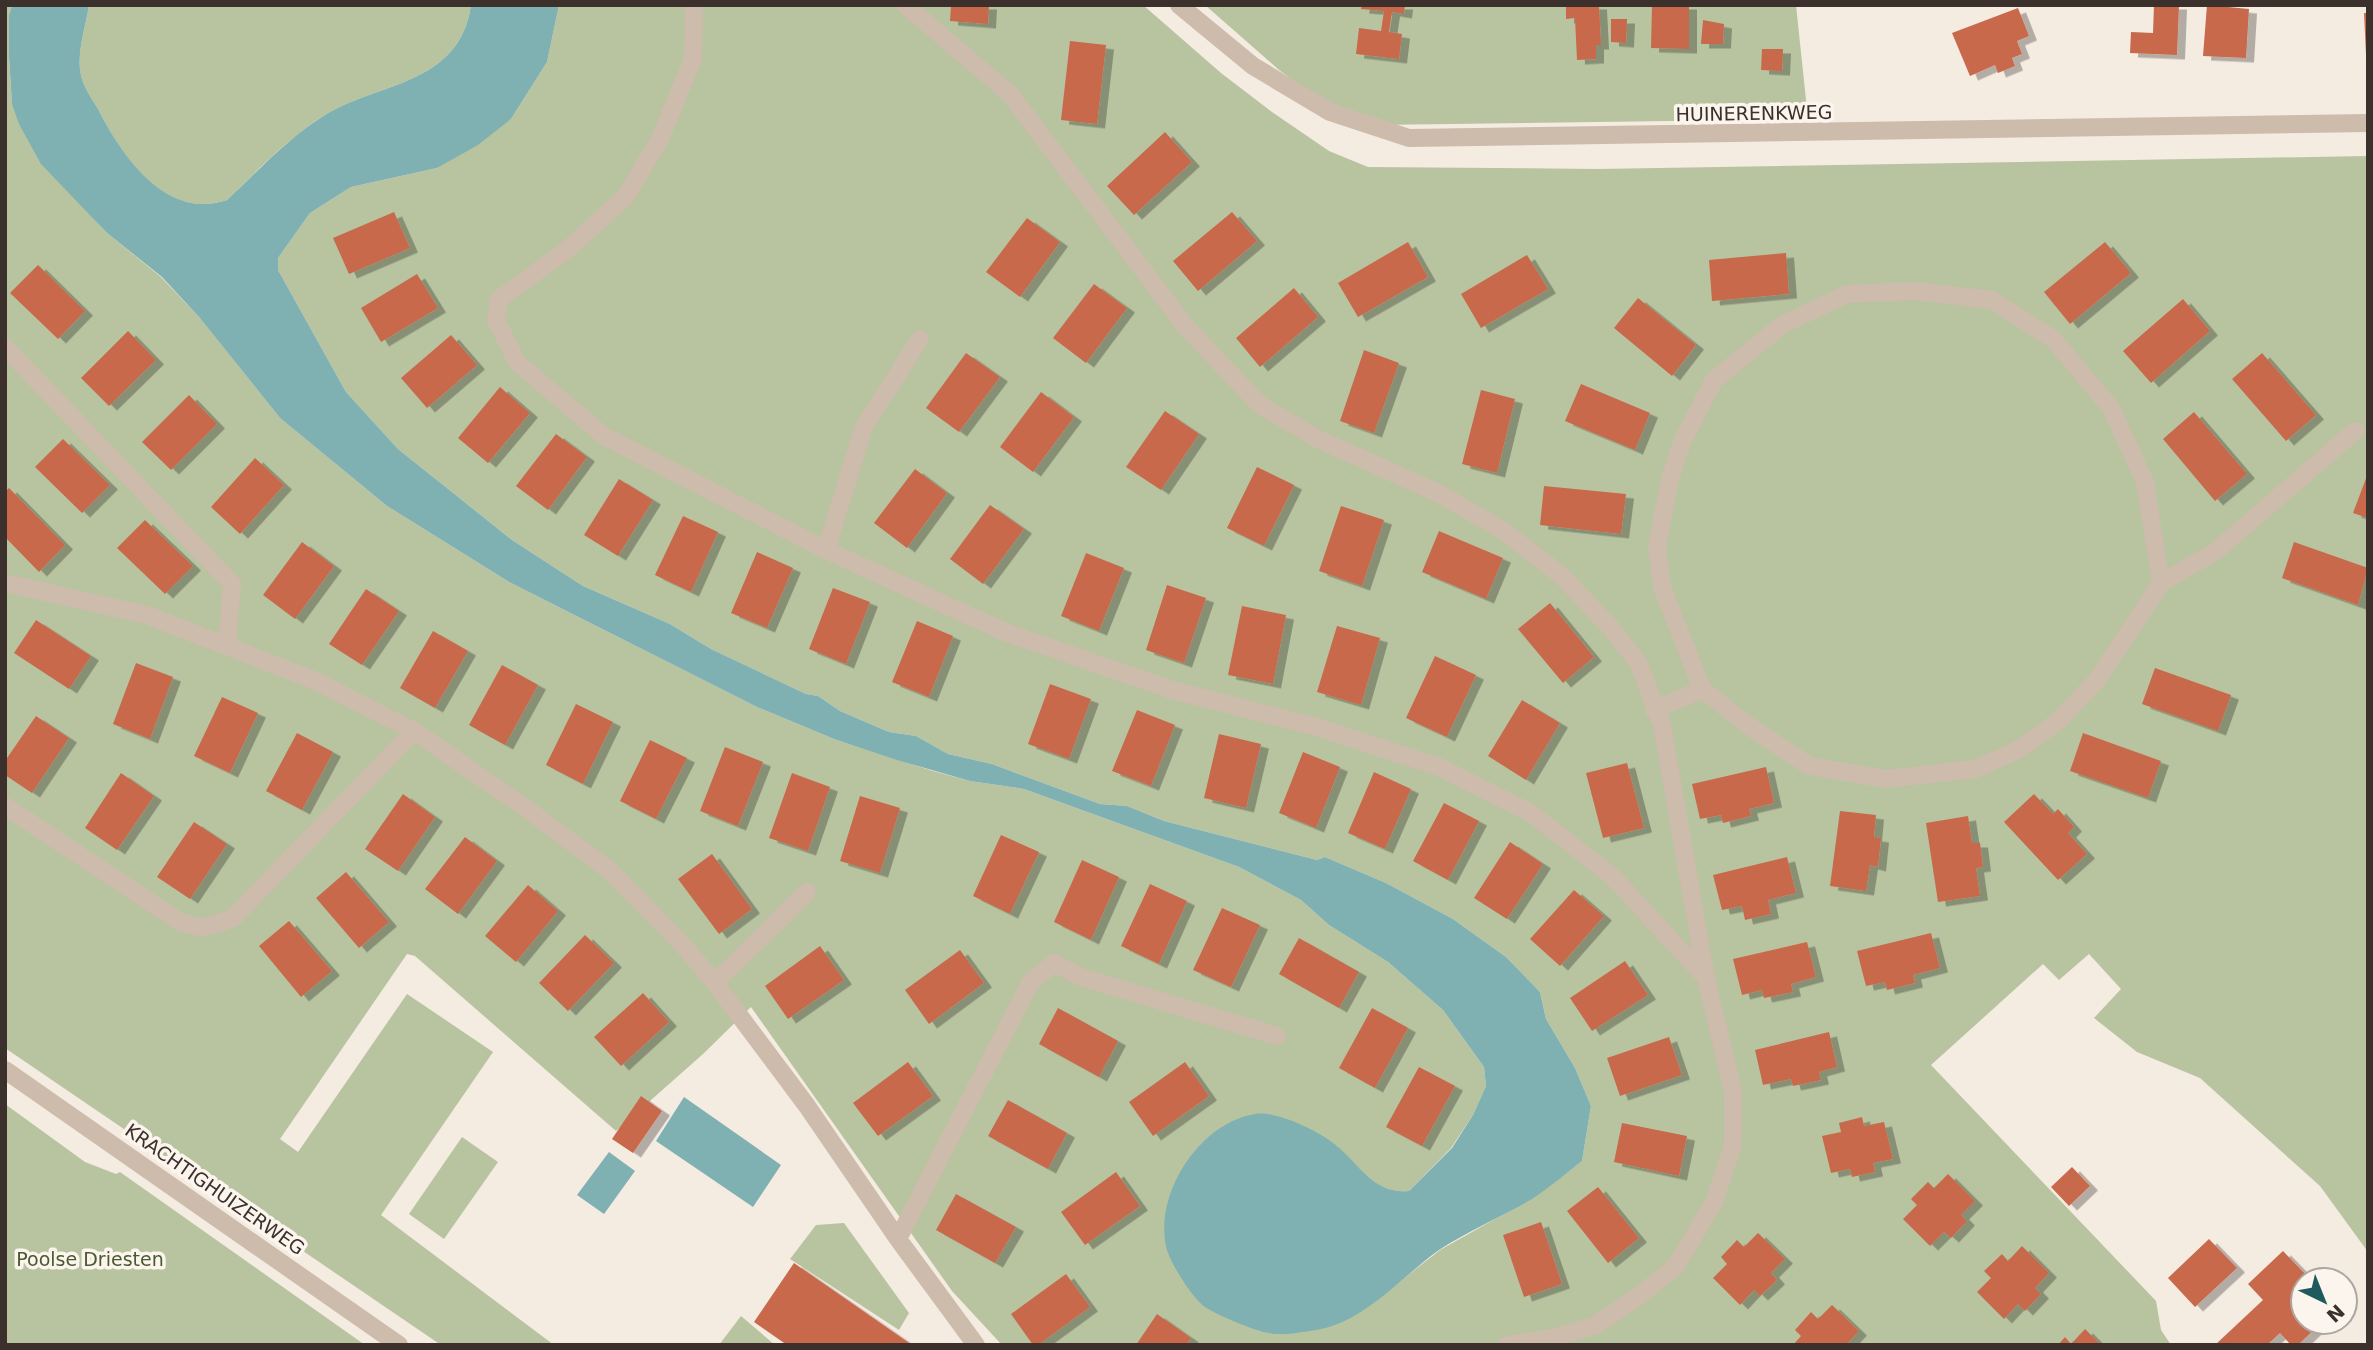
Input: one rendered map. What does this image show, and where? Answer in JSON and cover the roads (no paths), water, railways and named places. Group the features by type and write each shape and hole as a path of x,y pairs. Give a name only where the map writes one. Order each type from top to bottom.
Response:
{"street":[{"path":"694,5 693,59 659,141 626,197 567,250 499,299 496,320 517,362 604,436 826,550 1005,632 1172,690 1321,728 1438,767 1531,813 1613,877 1706,978"},
{"path":"905,5 1010,94 1186,327 1260,405 1318,439 1440,494 1502,530 1561,575 1639,664 1662,725 1706,978 1733,1093 1733,1145 1714,1202 1676,1266 1639,1296 1596,1325 1557,1337 1507,1345"},
{"name":"HUINERENKWEG","path":"1179,5 1253,66 1330,112 1409,138 2368,123"},
{"path":"2161,583 2146,482 2111,408 2053,339 1992,300 1915,290 1847,294 1782,325 1714,380 1683,440 1670,479 1657,547 1662,587 1702,689 1749,726 1809,766 1886,779 1975,769 2020,749 2058,721 2095,681 2161,583 2216,551 2355,431"},
{"path":"826,550 864,426 920,339"},
{"path":"5,347 232,584 227,645"},
{"path":"5,583 147,615 316,681 414,731 609,870 682,944 715,983 807,1106 976,1345"},
{"path":"1654,709 1702,689"},
{"path":"5,806 180,922 203,928 233,918 414,731"},
{"path":"715,983 807,892"},
{"path":"898,1238 1030,983 1054,963 1081,977 1277,1036"},
{"name":"KRACHTIGHUIZERWEG","path":"5,1070 399,1345"}],"water":[{"path":"12,5 89,5 81,49 81,75 108,127 133,164 149,180 166,193 184,201 205,204 227,200 286,144 325,115 414,78 434,66 451,51 464,31 471,5 559,5 547,62 511,119 478,145 437,168 351,187 310,213 278,258 278,270 346,392 398,449 512,540 583,586 670,624 711,649 806,694 818,696 840,711 889,732 916,736 948,754 992,764 1100,804 1127,806 1164,821 1317,860 1325,857 1386,883 1453,919 1506,957 1540,992 1546,1019 1575,1068 1591,1106 1582,1161 1532,1199 1439,1250 1382,1297 1351,1318 1334,1325 1299,1333 1274,1334 1246,1326 1205,1307 1188,1288 1171,1260 1166,1246 1164,1225 1175,1183 1200,1145 1235,1120 1255,1114 1274,1115 1298,1123 1330,1140 1377,1183 1397,1191 1409,1191 1452,1148 1473,1115 1486,1086 1484,1067 1443,1010 1388,962 1329,925 1301,900 1239,867 1024,789 970,781 897,760 834,739 757,707 511,583 387,506 280,418 199,317 162,277 107,233 41,164 19,124 12,104 9,15"},
{"path":"684,1097 781,1165 753,1207 656,1141"},
{"path":"609,1152 635,1171 604,1214 577,1195"}],"park label":[{"name":"Poolse Driesten","path":"90,1259"}]}
